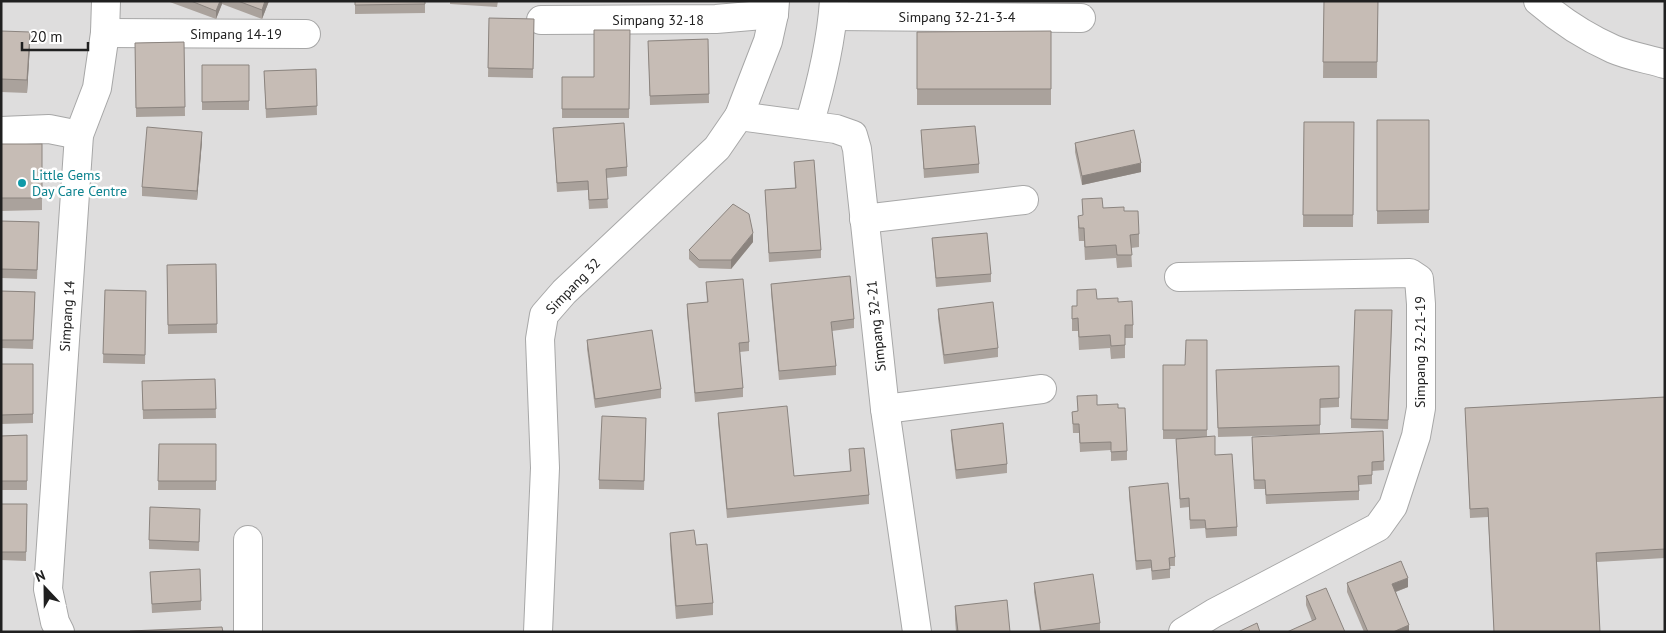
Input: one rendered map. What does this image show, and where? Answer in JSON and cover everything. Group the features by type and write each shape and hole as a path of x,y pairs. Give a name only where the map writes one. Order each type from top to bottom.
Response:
{"street":[{"name":"Simpang 14","path":"60,632 55,622 48,589 79,135 97,88 105,33 106,1"},
{"path":"1538,1 1550,12 1587,36 1614,50 1665,64"},
{"name":"Simpang 32-18","path":"541,20 716,19 774,8"},
{"name":"Simpang 32","path":"538,632 545,468 540,338 544,314 564,292 717,148 739,116 768,41 774,8"},
{"path":"810,125 834,9"},
{"name":"Simpang 32-21-3-4","path":"834,9 1081,18"},
{"name":"Simpang 14-19","path":"105,33 306,34"},
{"name":"Simpang 32-21","path":"739,116 836,129 853,135 885,409 917,632"},
{"path":"1,131 50,129 79,135"},
{"path":"864,219 1024,200"},
{"name":"Simpang 32-21-19","path":"1180,277 1410,273 1419,279 1421,304 1421,408 1416,436 1394,506 1378,526 1214,613 1183,632"},
{"path":"885,409 1042,389"},
{"path":"248,540 248,632"}],"shaded area":[{"path":"1,1 1665,1 1665,632 1,632"}],"building":[{"path":"191,1 220,1 216,11"},
{"path":"238,1 265,1 262,10"},
{"path":"355,1 425,1 425,4 355,5"},
{"path":"1324,1 1378,1 1377,62 1323,62"},
{"path":"489,18 534,19 533,69 488,68"},
{"path":"594,30 630,30 629,109 562,109 562,77 594,77"},
{"path":"1,31 30,32 27,80 1,79"},
{"path":"1051,31 1051,89 917,89 917,32"},
{"path":"708,39 709,94 650,96 648,41"},
{"path":"184,42 185,107 136,108 135,43"},
{"path":"202,65 249,65 249,101 202,102"},
{"path":"316,69 317,106 266,109 264,71"},
{"path":"1377,120 1429,120 1429,210 1377,211"},
{"path":"1304,122 1354,122 1353,215 1303,215"},
{"path":"624,123 627,167 606,169 608,199 589,200 588,181 557,183 553,128"},
{"path":"975,126 979,164 924,169 921,130"},
{"path":"147,127 202,132 197,191 142,187"},
{"path":"1134,130 1141,163 1082,176 1075,143"},
{"name":"Little Gems Day Care Centre","path":"1,144 42,144 42,198 1,198"},
{"path":"814,160 821,250 769,253 765,190 796,188 794,162"},
{"path":"1102,198 1103,208 1124,207 1124,211 1138,211 1139,234 1130,235 1132,255 1117,255 1116,245 1085,247 1084,228 1079,228 1078,216 1083,215 1082,199"},
{"path":"733,204 749,214 753,233 731,260 699,260 689,250"},
{"path":"1,221 39,222 37,270 1,269"},
{"path":"987,233 991,274 936,278 932,238"},
{"path":"216,264 217,324 168,325 167,265"},
{"path":"850,276 854,319 831,322 836,366 779,371 771,284"},
{"path":"743,279 749,342 739,343 743,388 695,393 687,304 708,302 706,282"},
{"path":"1096,289 1097,299 1118,298 1118,302 1132,301 1133,325 1125,325 1125,345 1111,346 1110,335 1079,337 1078,318 1072,319 1072,306 1077,306 1077,290"},
{"path":"105,290 146,291 145,355 103,354"},
{"path":"1,291 35,292 33,340 1,340"},
{"path":"993,302 998,348 944,355 938,309"},
{"path":"1355,310 1392,310 1388,420 1351,419"},
{"path":"652,330 661,389 595,399 587,340"},
{"path":"1186,340 1207,340 1207,430 1163,430 1163,365 1185,365"},
{"path":"1,364 33,364 33,414 1,415"},
{"path":"1339,366 1339,398 1320,399 1320,425 1218,428 1216,370"},
{"path":"215,379 216,409 143,410 142,381"},
{"path":"1097,395 1097,405 1118,404 1118,408 1125,408 1127,451 1111,452 1111,442 1080,443 1079,424 1073,424 1072,412 1078,411 1077,396"},
{"path":"1665,397 1665,549 1596,553 1600,632 1494,632 1488,508 1470,509 1465,408"},
{"path":"787,406 794,476 851,471 849,449 864,448 869,495 727,509 718,413"},
{"path":"602,416 646,418 644,481 599,480"},
{"path":"1003,423 1007,464 956,470 951,430"},
{"path":"1383,431 1384,461 1372,462 1372,475 1358,476 1359,491 1266,495 1265,480 1254,480 1252,437"},
{"path":"27,435 27,481 1,481 1,436"},
{"path":"1215,436 1215,455 1232,454 1237,527 1206,529 1205,520 1190,520 1189,498 1180,499 1176,439"},
{"path":"159,444 216,444 216,481 158,481"},
{"path":"1168,483 1175,557 1169,558 1170,569 1152,571 1151,560 1136,561 1129,487"},
{"path":"1,504 27,504 26,552 1,552"},
{"path":"150,507 200,509 199,542 149,540"},
{"path":"694,530 696,545 707,544 713,603 676,606 670,533"},
{"path":"1401,561 1408,578 1392,584 1409,625 1393,632 1368,632 1347,583"},
{"path":"200,569 201,601 152,604 150,572"},
{"path":"1093,574 1100,623 1041,631 1034,583"},
{"path":"1326,588 1345,632 1287,632 1316,619 1306,596"},
{"path":"1007,600 1010,632 958,632 955,606"},
{"path":"1257,623 1260,632 1238,632"},
{"path":"222,627 223,632 130,632 130,631"}],"place":[{"name":"Little Gems Day Care Centre","path":"22,183"}]}
